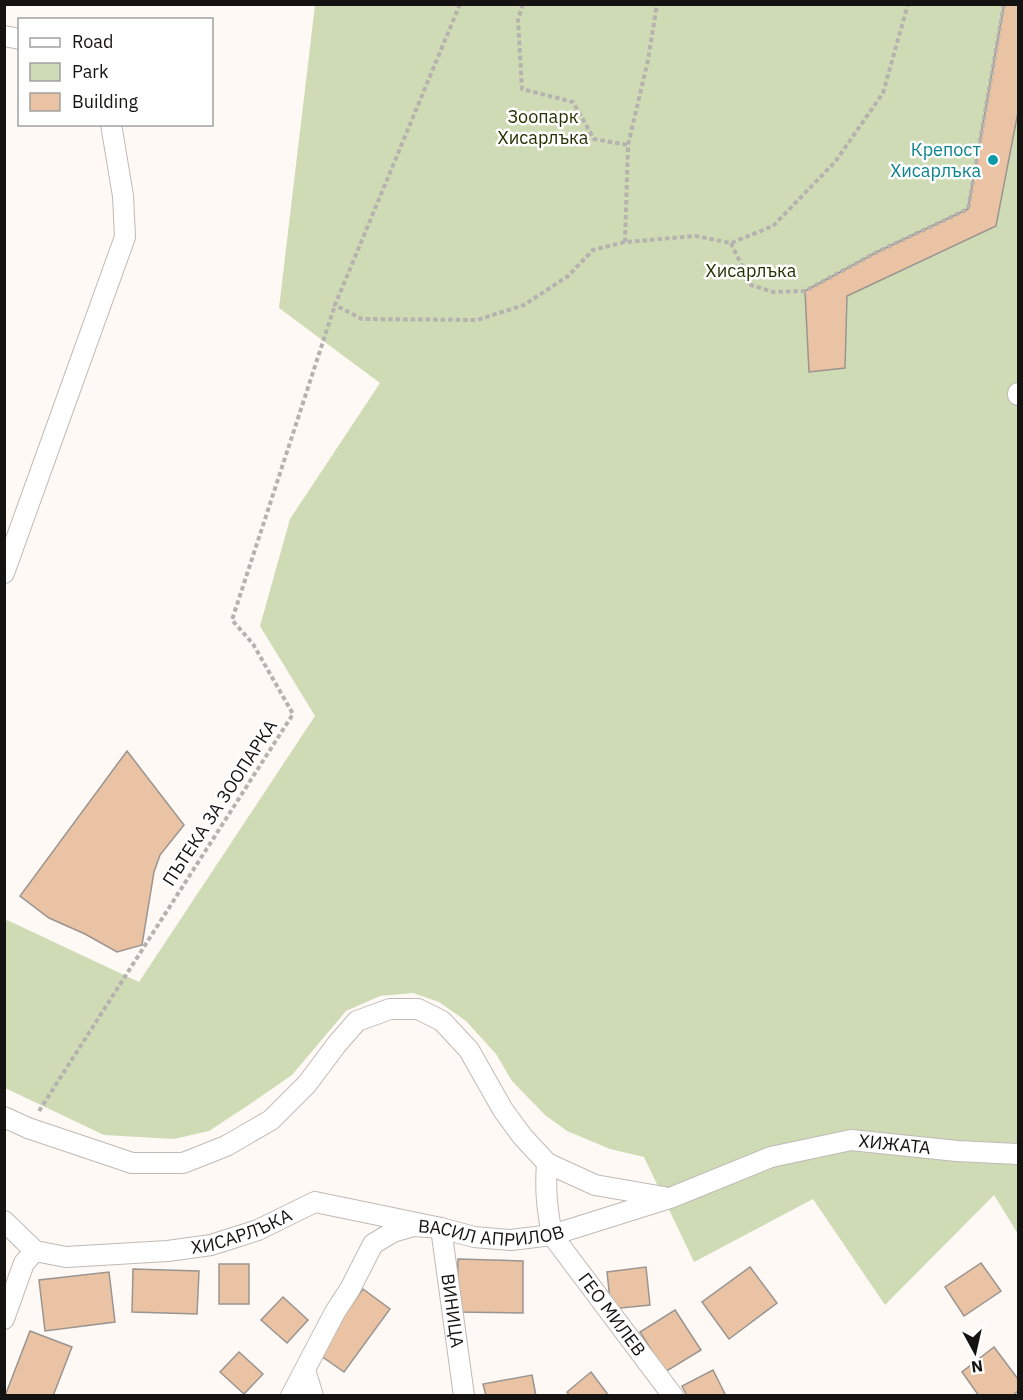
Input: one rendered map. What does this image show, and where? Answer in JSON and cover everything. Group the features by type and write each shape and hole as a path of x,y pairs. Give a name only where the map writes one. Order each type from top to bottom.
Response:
{"street":[{"path":"4,573 125,237 123,196 111,126"},
{"path":"4,1117 28,1128 132,1163 183,1163 226,1146 271,1120 307,1084 357,1021 390,1009 418,1009 442,1021 468,1050 503,1110 522,1137 547,1163 595,1185 670,1198"},
{"name":"ХИЖАТА","path":"771,1157 851,1140 957,1151 1018,1154"},
{"name":"ВАСИЛ АПРИЛОВ","path":"291,1395 374,1244 393,1232 414,1226 441,1228 474,1237 511,1240 552,1235 670,1198 771,1157"},
{"path":"547,1163 545,1190 552,1235"},
{"name":"ХИСАРЛЪКА","path":"35,1251 66,1257 168,1251 211,1245 258,1230 315,1202 441,1228"},
{"path":"4,1221 35,1251 24,1263 4,1319"},
{"name":"ВИНИЦА","path":"441,1228 464,1395"},
{"name":"ГЕО МИЛЕВ","path":"552,1235 673,1395"},
{"path":"305,1370 312,1395"}],"path":[{"path":"460,4 335,305 363,319 477,320 524,305 568,276 593,250 625,242 696,236 731,243 773,226 836,162 883,93 908,4"},
{"path":"523,4 518,20 522,89 573,102 594,139 628,145"},
{"path":"625,242 628,145 648,60 657,4"},
{"path":"731,243 751,285 773,292 805,291 877,252 968,209 1004,4"},
{"name":"ПЪТЕКА ЗА ЗООПАРКА","path":"28,1128 293,714 253,644 232,620 335,305"}],"green space":[{"path":"315,5 1018,5 1018,1234 994,1195 885,1305 813,1199 694,1262 644,1157 610,1149 567,1131 545,1115 512,1081 496,1054 466,1021 439,1002 413,993 380,996 346,1011 292,1075 209,1131 174,1139 104,1135 5,1088 4,926 7,920 139,982 315,716 260,626 290,519 380,383 279,308"}],"building":[{"name":"Крепост Хисарлъка","path":"1004,4 1018,4 1018,112 996,226 847,296 845,368 809,372 805,291 877,252 968,209"},
{"path":"127,751 184,825 160,855 154,872 142,945 117,952 49,918 20,896"},
{"path":"458,1259 523,1261 523,1313 457,1312"},
{"path":"981,1263 1001,1291 964,1316 945,1287"},
{"path":"219,1264 249,1264 249,1304 219,1304"},
{"path":"646,1267 650,1305 611,1309 607,1272"},
{"path":"750,1267 777,1303 729,1339 702,1302"},
{"path":"133,1269 199,1271 197,1314 132,1312"},
{"path":"109,1272 115,1322 45,1331 39,1280"},
{"path":"363,1289 390,1309 344,1372 317,1353"},
{"path":"283,1297 308,1320 287,1343 261,1320"},
{"path":"675,1310 701,1350 665,1372 640,1332"},
{"path":"30,1331 72,1347 53,1396 5,1396"},
{"path":"994,1347 1018,1379 1018,1391 1012,1396 979,1396 962,1372"},
{"path":"239,1352 263,1374 244,1394 220,1372"},
{"path":"713,1370 726,1396 687,1396 682,1386"},
{"path":"591,1372 609,1396 570,1396 567,1392"},
{"path":"532,1375 536,1396 486,1396 483,1384"}],"place":[{"name":"Крепост Хисарлъка","path":"993,160"}],"park label":[{"name":"Зоопарк Хисарлъка","path":"543,127"},
{"name":"Хисарлъка","path":"751,271"}]}
